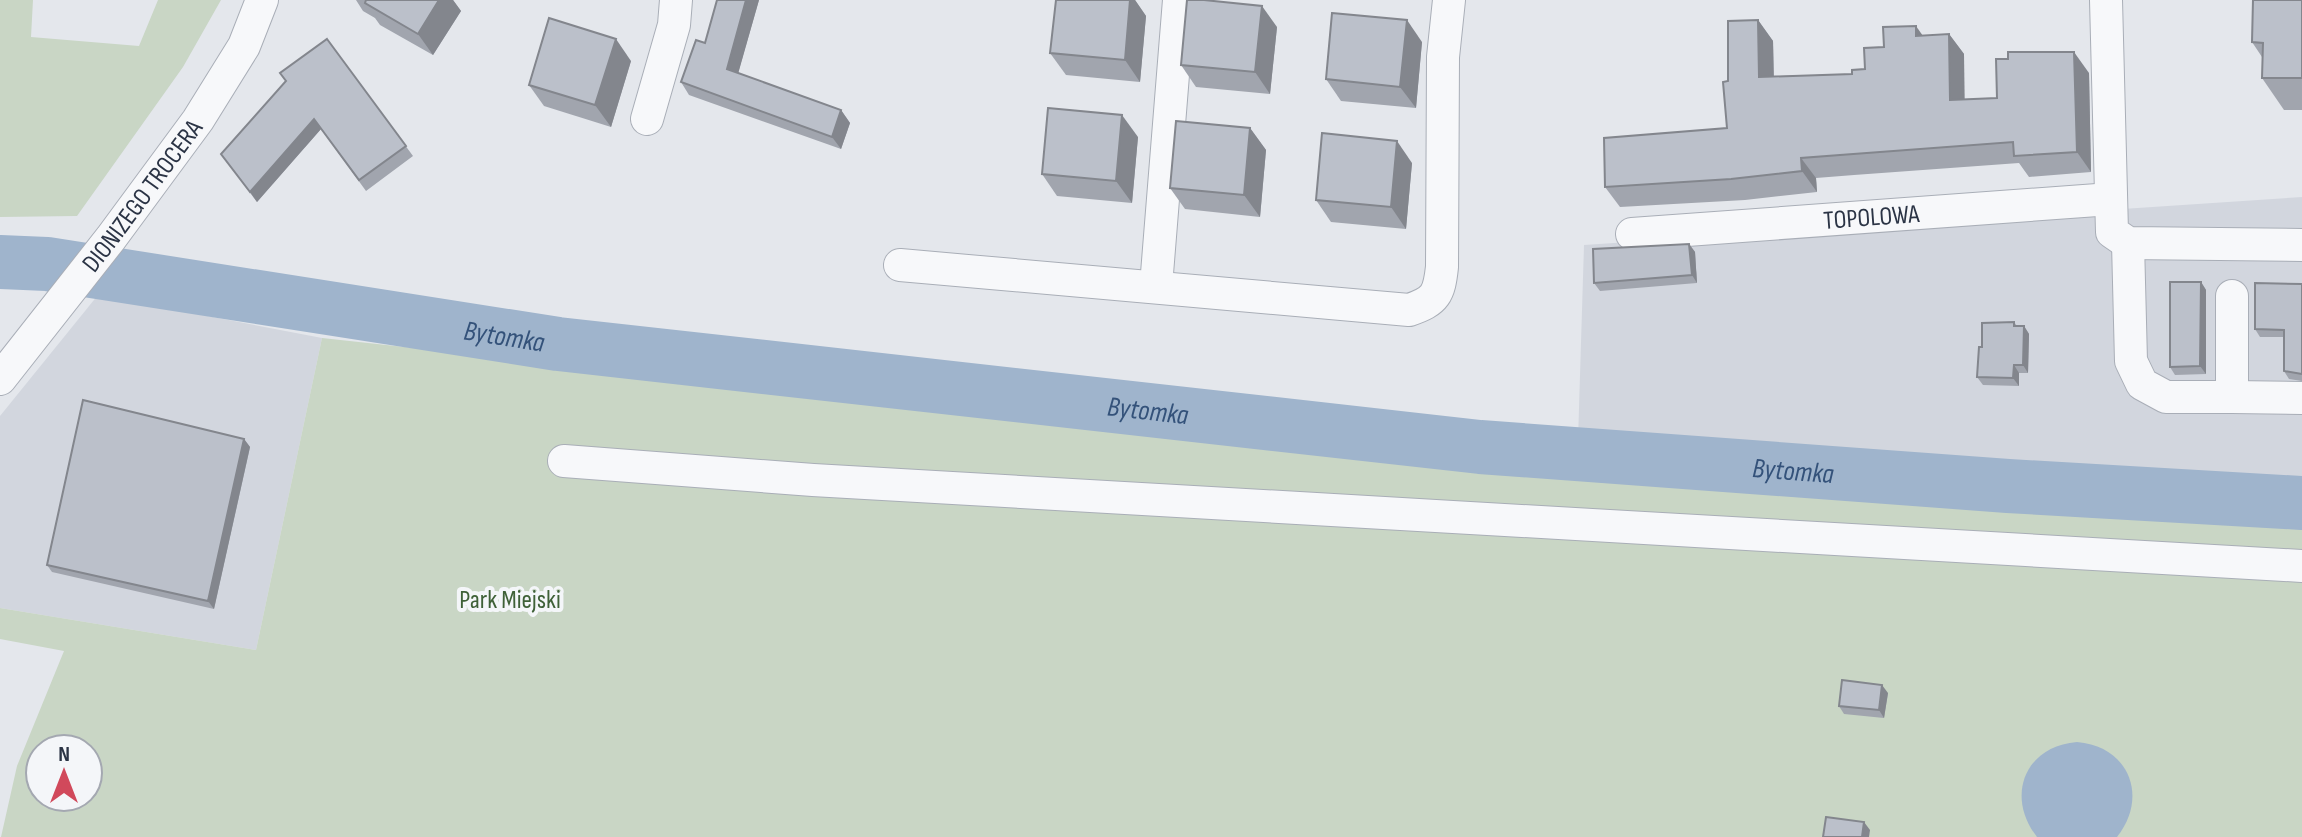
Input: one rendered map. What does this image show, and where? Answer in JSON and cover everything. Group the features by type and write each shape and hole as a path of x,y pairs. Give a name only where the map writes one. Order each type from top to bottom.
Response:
{"street":[{"name":"DIONIZEGO TROCERA","path":"0,379 111,238 198,120 244,46 262,0"},
{"path":"647,119 674,25 676,0"},
{"path":"1156,286 1179,0"},
{"path":"900,265 1409,310 1428,303 1439,288 1442,267 1443,57 1449,0"},
{"path":"2106,0 2111,199 2120,238 2131,361 2142,384 2166,397 2302,398"},
{"name":"TOPOLOWA","path":"1632,234 2111,199"},
{"path":"2120,238 2302,245"},
{"path":"2232,296 2232,397"},
{"path":"564,461 828,481 2302,566"}],"shaded area":[{"path":"2302,197 2302,486 1578,441 1584,245"},
{"path":"98,295 322,338 256,650 0,608 0,416"}],"green space":[{"path":"0,0 33,0 31,37 139,46 158,0 221,0 183,67 77,216 0,217"},
{"name":"Park Miejski","path":"322,338 1563,473 2302,523 2302,837 1,837 17,766 24,749 24,813 104,813 104,733 30,733 64,651 0,639 0,608 256,650"}],"water":[{"path":"2077,742 2110,753 2121,763 2132,790 2132,806 2127,822 2117,837 2037,837 2022,805 2026,776 2033,763 2044,753"}],"building":[{"path":"366,0 439,0 418,34 365,3"},
{"path":"717,0 746,0 727,69 841,110 832,137 681,82 696,40 705,43"},
{"path":"1056,0 1130,0 1125,60 1050,53"},
{"path":"1187,0 1262,6 1255,72 1181,65"},
{"path":"2253,0 2302,0 2302,78 2262,78 2263,43 2252,42"},
{"path":"1332,13 1407,20 1400,87 1326,79"},
{"path":"549,18 616,39 595,105 529,85"},
{"path":"1758,20 1759,77 1852,74 1852,70 1865,69 1864,48 1884,47 1883,27 1916,26 1916,36 1949,34 1950,100 1997,98 1996,59 2008,59 2008,52 2074,52 2077,152 2014,156 2013,142 1801,158 1802,171 1605,187 1604,138 1727,128 1723,82 1728,81 1728,21"},
{"path":"327,39 406,146 359,180 314,119 250,192 221,154 286,81 280,73"},
{"path":"1048,108 1122,115 1116,181 1042,174"},
{"path":"1176,121 1250,128 1244,195 1170,188"},
{"path":"1322,133 1397,141 1391,207 1316,200"},
{"path":"1689,244 1692,275 1594,283 1593,249"},
{"path":"2170,282 2201,282 2200,366 2170,367"},
{"path":"2255,283 2302,284 2302,374 2284,371 2284,330 2255,329"},
{"path":"2014,322 2014,326 2024,326 2023,365 2014,365 2013,378 1977,377 1982,323"},
{"path":"83,400 244,439 208,601 47,565"},
{"path":"1842,680 1882,685 1879,710 1839,706"},
{"path":"1826,817 1864,822 1862,837 1823,837"}],"waterway":[{"name":"Bytomka","path":"0,262 47,264 558,344 1480,447 2008,486 2302,503"}]}
